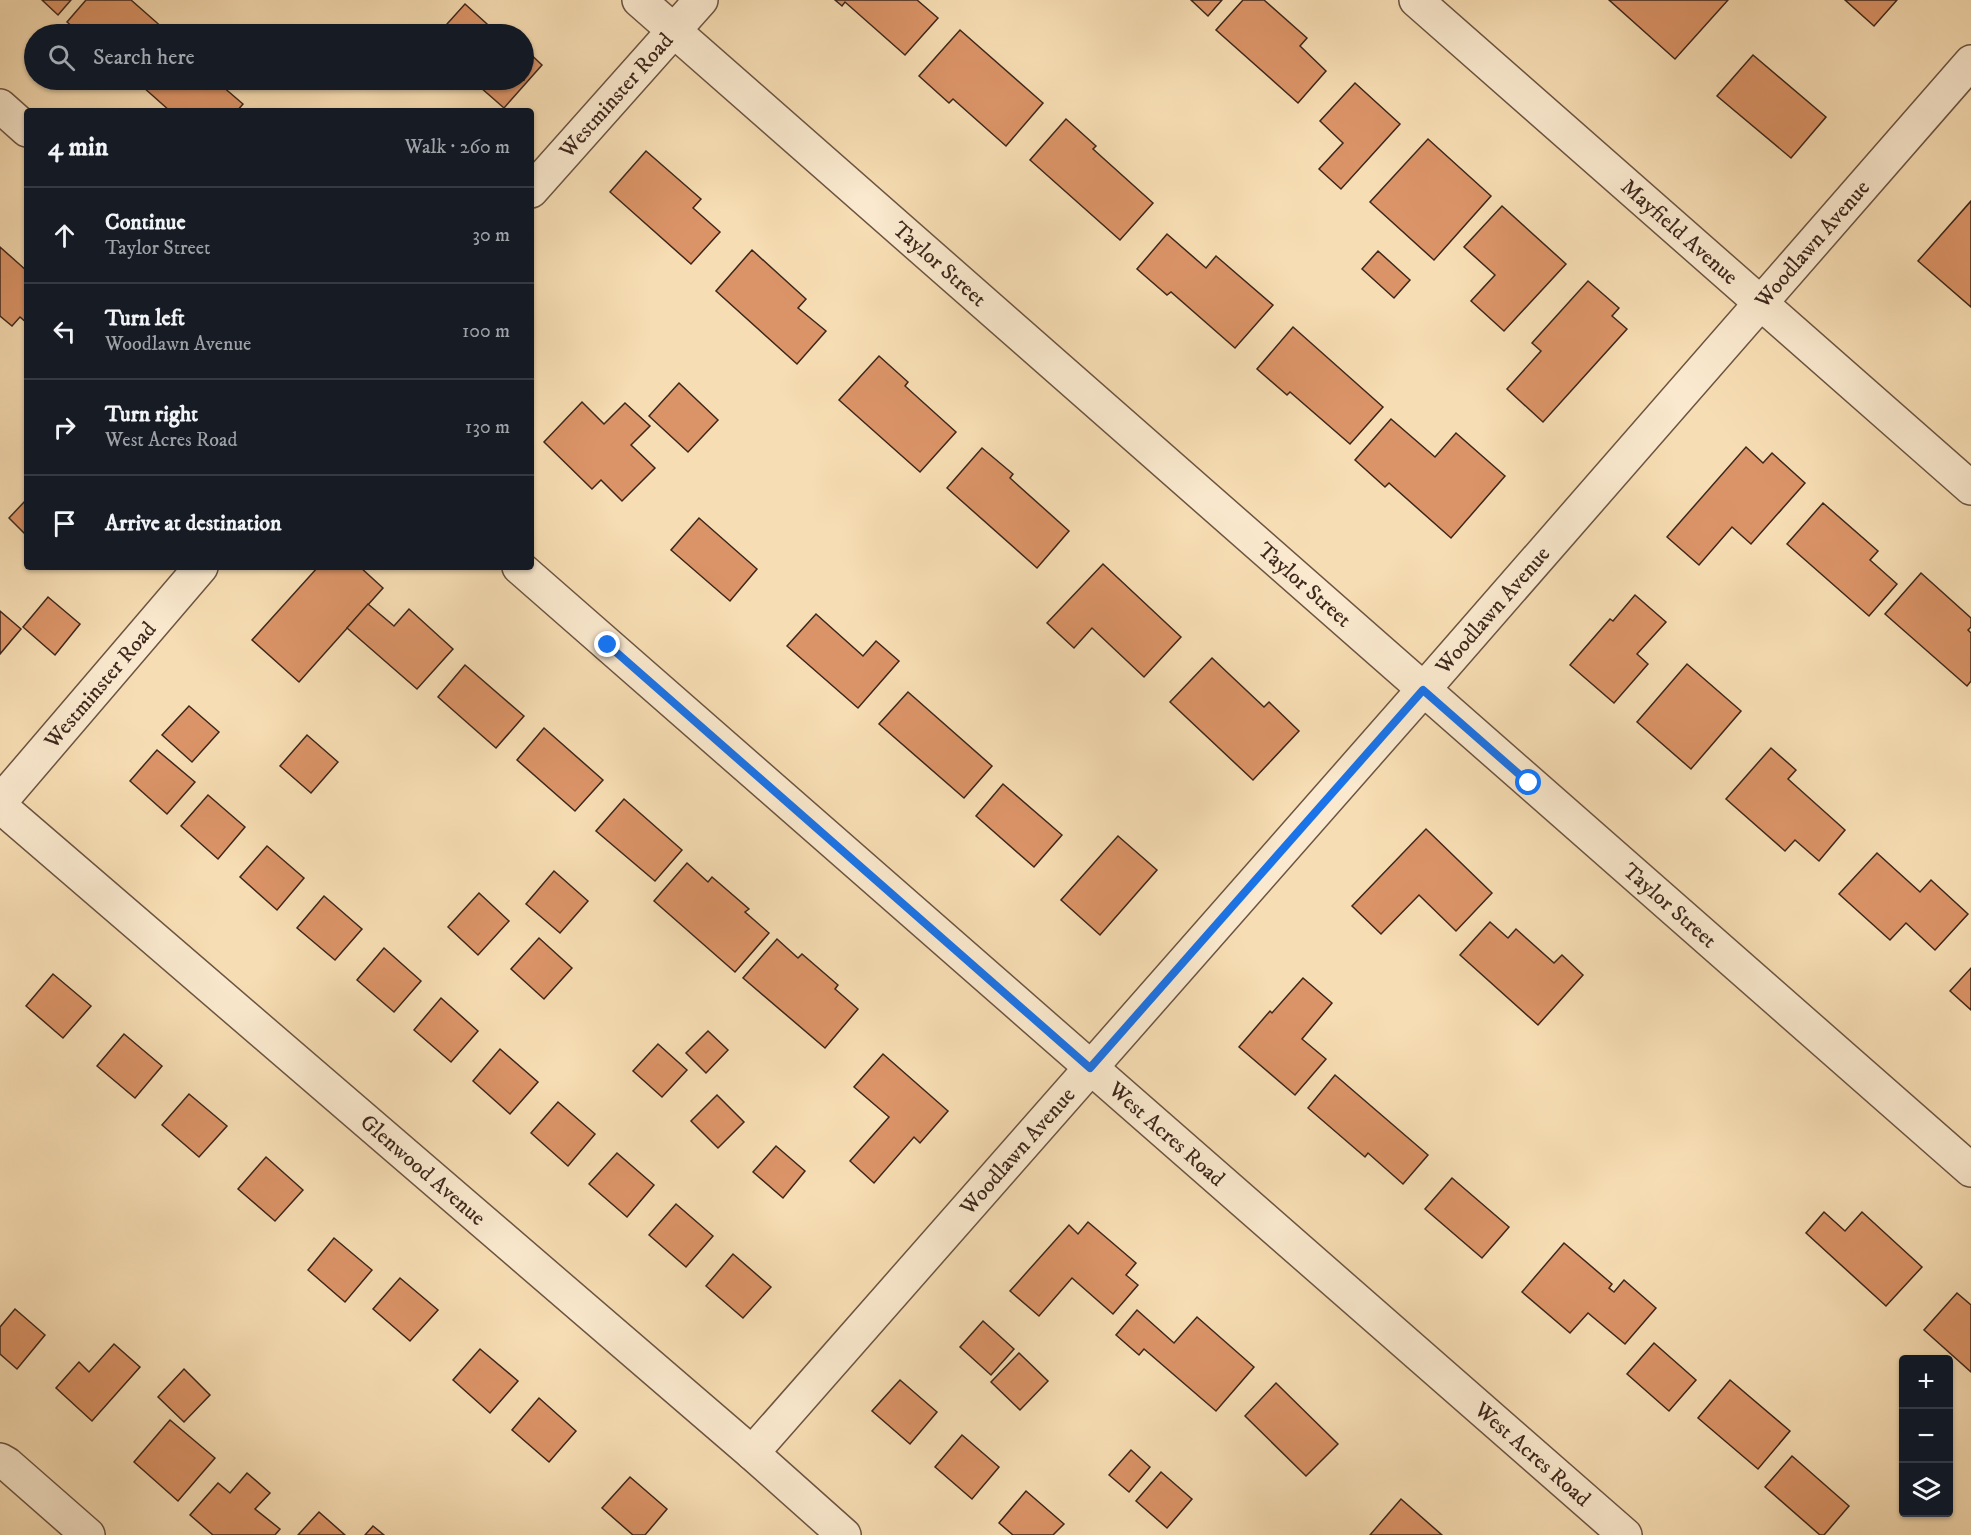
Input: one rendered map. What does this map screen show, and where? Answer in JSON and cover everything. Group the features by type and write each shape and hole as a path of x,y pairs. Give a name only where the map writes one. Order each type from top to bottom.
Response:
{"street":[{"name":"Taylor Street","path":"639,0 1971,1170"},
{"name":"Westminster Road","path":"534,188 701,0"},
{"name":"Mayfield Avenue","path":"1416,0 1971,488"},
{"name":"Woodlawn Avenue","path":"752,1454 1971,62"},
{"path":"0,106 24,127"},
{"name":"Westminster Road","path":"0,804 198,570"},
{"name":"West Acres Road","path":"522,570 1625,1535"},
{"name":"Glenwood Avenue","path":"0,804 844,1535"},
{"path":"0,1460 88,1535"}],"building":[{"path":"42,0 71,0 58,15"},
{"path":"86,0 131,0 158,24 69,24 67,22"},
{"path":"835,0 917,0 938,18 905,55 845,2 842,6"},
{"path":"1191,0 1222,0 1208,16"},
{"path":"1243,0 1264,0 1307,38 1300,46 1326,71 1298,103 1216,30"},
{"path":"1609,0 1728,0 1675,59"},
{"path":"1845,0 1897,0 1874,26"},
{"path":"465,4 487,24 447,24"},
{"path":"960,30 1043,103 1006,146 953,99 949,103 919,76"},
{"path":"1753,55 1826,117 1791,158 1717,96"},
{"path":"534,57 542,65 534,74"},
{"path":"1355,83 1400,124 1341,189 1319,169 1343,143 1320,121"},
{"path":"146,90 227,90 243,104 240,108 167,108"},
{"path":"483,90 520,90 504,108"},
{"path":"1066,119 1096,146 1093,149 1153,203 1120,240 1030,160"},
{"path":"1428,139 1491,196 1434,260 1370,202"},
{"path":"646,151 701,199 693,208 720,232 691,264 610,192"},
{"path":"1971,201 1971,307 1918,261"},
{"path":"1502,206 1566,264 1504,331 1471,301 1495,275 1464,247"},
{"path":"1167,234 1206,268 1216,256 1273,305 1235,348 1171,292 1167,295 1137,269"},
{"path":"0,247 24,268 24,320 20,317 12,326 0,316"},
{"path":"752,250 806,299 798,308 826,331 797,364 716,291"},
{"path":"1378,251 1410,280 1394,298 1362,269"},
{"path":"1588,281 1619,308 1612,316 1627,329 1543,422 1507,389 1541,351 1532,343"},
{"path":"1293,327 1383,407 1350,444 1290,392 1287,395 1257,369"},
{"path":"879,356 908,382 905,386 956,432 920,472 839,400"},
{"path":"679,383 718,420 688,452 649,416"},
{"path":"582,402 604,424 625,403 650,426 631,445 655,468 622,501 601,480 592,489 544,442"},
{"path":"1391,419 1435,457 1456,433 1505,476 1451,538 1389,483 1385,487 1355,460"},
{"path":"1746,447 1763,463 1772,453 1805,483 1751,544 1732,527 1699,565 1667,537"},
{"path":"982,448 1013,474 1010,478 1069,531 1037,568 947,488"},
{"path":"24,502 24,533 9,518"},
{"path":"1823,503 1878,551 1870,560 1897,584 1869,616 1787,544"},
{"path":"699,518 757,569 730,601 671,550"},
{"path":"1103,564 1181,637 1144,677 1092,628 1074,648 1047,623"},
{"path":"315,570 363,570 383,588 299,682 252,640"},
{"path":"1921,573 1971,618 1971,627 1968,630 1971,633 1971,681 1967,686 1885,614"},
{"path":"1635,595 1666,622 1637,654 1648,664 1614,703 1570,665 1610,619 1613,621"},
{"path":"48,597 80,624 55,655 23,627"},
{"path":"368,604 394,626 409,609 453,649 417,689 347,628"},
{"path":"0,611 21,629 0,654"},
{"path":"816,614 863,656 876,641 899,661 858,708 787,646"},
{"path":"1212,658 1264,707 1269,702 1299,731 1253,780 1170,702"},
{"path":"1687,664 1741,711 1691,769 1637,722"},
{"path":"465,665 524,716 496,748 438,697"},
{"path":"908,692 992,766 964,798 879,724"},
{"path":"189,706 219,732 192,762 162,735"},
{"path":"544,728 603,780 575,811 517,760"},
{"path":"307,735 338,762 311,793 280,766"},
{"path":"1771,748 1796,770 1788,779 1845,830 1819,861 1795,840 1785,851 1726,799"},
{"path":"157,750 195,782 167,814 130,781"},
{"path":"1003,784 1062,835 1034,867 976,816"},
{"path":"208,795 245,827 218,859 181,826"},
{"path":"624,799 682,850 655,881 596,831"},
{"path":"1426,829 1492,893 1456,931 1419,895 1381,934 1352,906"},
{"path":"1118,836 1157,870 1100,935 1061,900"},
{"path":"267,846 304,878 277,910 240,877"},
{"path":"1877,853 1920,892 1931,880 1968,914 1935,950 1906,923 1890,940 1839,894"},
{"path":"687,863 708,882 712,877 749,909 745,912 769,933 735,972 654,901"},
{"path":"554,871 588,901 560,933 526,904"},
{"path":"479,893 509,921 478,955 448,927"},
{"path":"324,896 362,929 335,960 297,928"},
{"path":"1490,922 1508,938 1516,929 1554,963 1562,955 1583,975 1538,1025 1460,955"},
{"path":"539,938 572,968 544,999 511,969"},
{"path":"777,939 798,958 802,954 838,985 835,989 858,1009 825,1048 743,978"},
{"path":"384,948 421,981 394,1012 357,980"},
{"path":"1971,968 1971,1010 1950,991"},
{"path":"53,974 91,1006 63,1038 26,1006"},
{"path":"1303,978 1332,1003 1302,1039 1326,1059 1295,1095 1239,1047"},
{"path":"441,998 478,1031 451,1062 414,1030"},
{"path":"708,1031 728,1050 706,1073 686,1053"},
{"path":"124,1034 162,1066 135,1098 97,1066"},
{"path":"658,1044 687,1070 662,1097 633,1071"},
{"path":"500,1049 538,1082 510,1114 473,1081"},
{"path":"883,1054 948,1111 920,1143 914,1137 874,1183 850,1161 889,1117 854,1087"},
{"path":"1335,1075 1428,1155 1403,1184 1368,1153 1365,1157 1308,1108"},
{"path":"189,1094 227,1126 199,1157 162,1125"},
{"path":"717,1095 744,1122 718,1148 691,1121"},
{"path":"558,1102 595,1134 568,1166 531,1133"},
{"path":"776,1146 805,1171 783,1198 753,1172"},
{"path":"617,1153 654,1185 627,1217 589,1184"},
{"path":"266,1157 303,1190 275,1221 238,1189"},
{"path":"1452,1178 1509,1227 1482,1258 1425,1209"},
{"path":"676,1204 713,1236 686,1267 649,1235"},
{"path":"1824,1212 1845,1231 1862,1212 1922,1267 1886,1306 1806,1233"},
{"path":"1088,1222 1136,1263 1126,1275 1138,1285 1113,1314 1072,1278 1039,1316 1010,1291 1069,1225 1078,1234"},
{"path":"334,1238 372,1270 345,1302 308,1270"},
{"path":"1564,1243 1612,1284 1609,1288 1614,1292 1624,1280 1656,1308 1625,1344 1588,1313 1570,1333 1522,1292"},
{"path":"733,1254 771,1287 743,1318 706,1286"},
{"path":"400,1278 438,1310 410,1341 373,1309"},
{"path":"1957,1293 1971,1305 1971,1372 1953,1355 1924,1330"},
{"path":"15,1309 45,1335 17,1369 0,1354 0,1327"},
{"path":"1137,1310 1174,1343 1197,1317 1254,1367 1216,1411 1144,1349 1139,1355 1116,1335"},
{"path":"983,1321 1014,1349 991,1375 960,1347"},
{"path":"1654,1343 1696,1380 1669,1411 1627,1374"},
{"path":"114,1344 140,1367 92,1421 56,1388 79,1362 89,1372"},
{"path":"480,1349 518,1381 490,1413 453,1380"},
{"path":"1019,1353 1048,1381 1020,1410 991,1382"},
{"path":"184,1369 210,1395 184,1422 158,1397"},
{"path":"900,1380 937,1412 910,1444 872,1411"},
{"path":"1730,1380 1790,1431 1758,1469 1698,1418"},
{"path":"1276,1383 1338,1444 1306,1476 1245,1416"},
{"path":"539,1398 576,1431 549,1462 512,1430"},
{"path":"170,1420 215,1458 178,1501 134,1462"},
{"path":"962,1435 999,1467 972,1499 935,1467"},
{"path":"1131,1450 1150,1467 1129,1492 1109,1475"},
{"path":"1792,1456 1849,1506 1824,1535 1820,1535 1765,1487"},
{"path":"1161,1472 1192,1499 1167,1528 1136,1501"},
{"path":"247,1473 270,1493 255,1509 280,1529 275,1535 213,1535 190,1515 218,1483 230,1493"},
{"path":"630,1477 667,1509 645,1535 633,1535 602,1508"},
{"path":"1026,1491 1064,1524 1053,1535 1013,1535 999,1523"},
{"path":"1401,1499 1442,1535 1370,1535"},
{"path":"319,1512 345,1535 298,1535"},
{"path":"373,1526 384,1535 365,1535"}],"route":[{"path":"608,645 1090,1068 1423,690 1529,783"}]}
